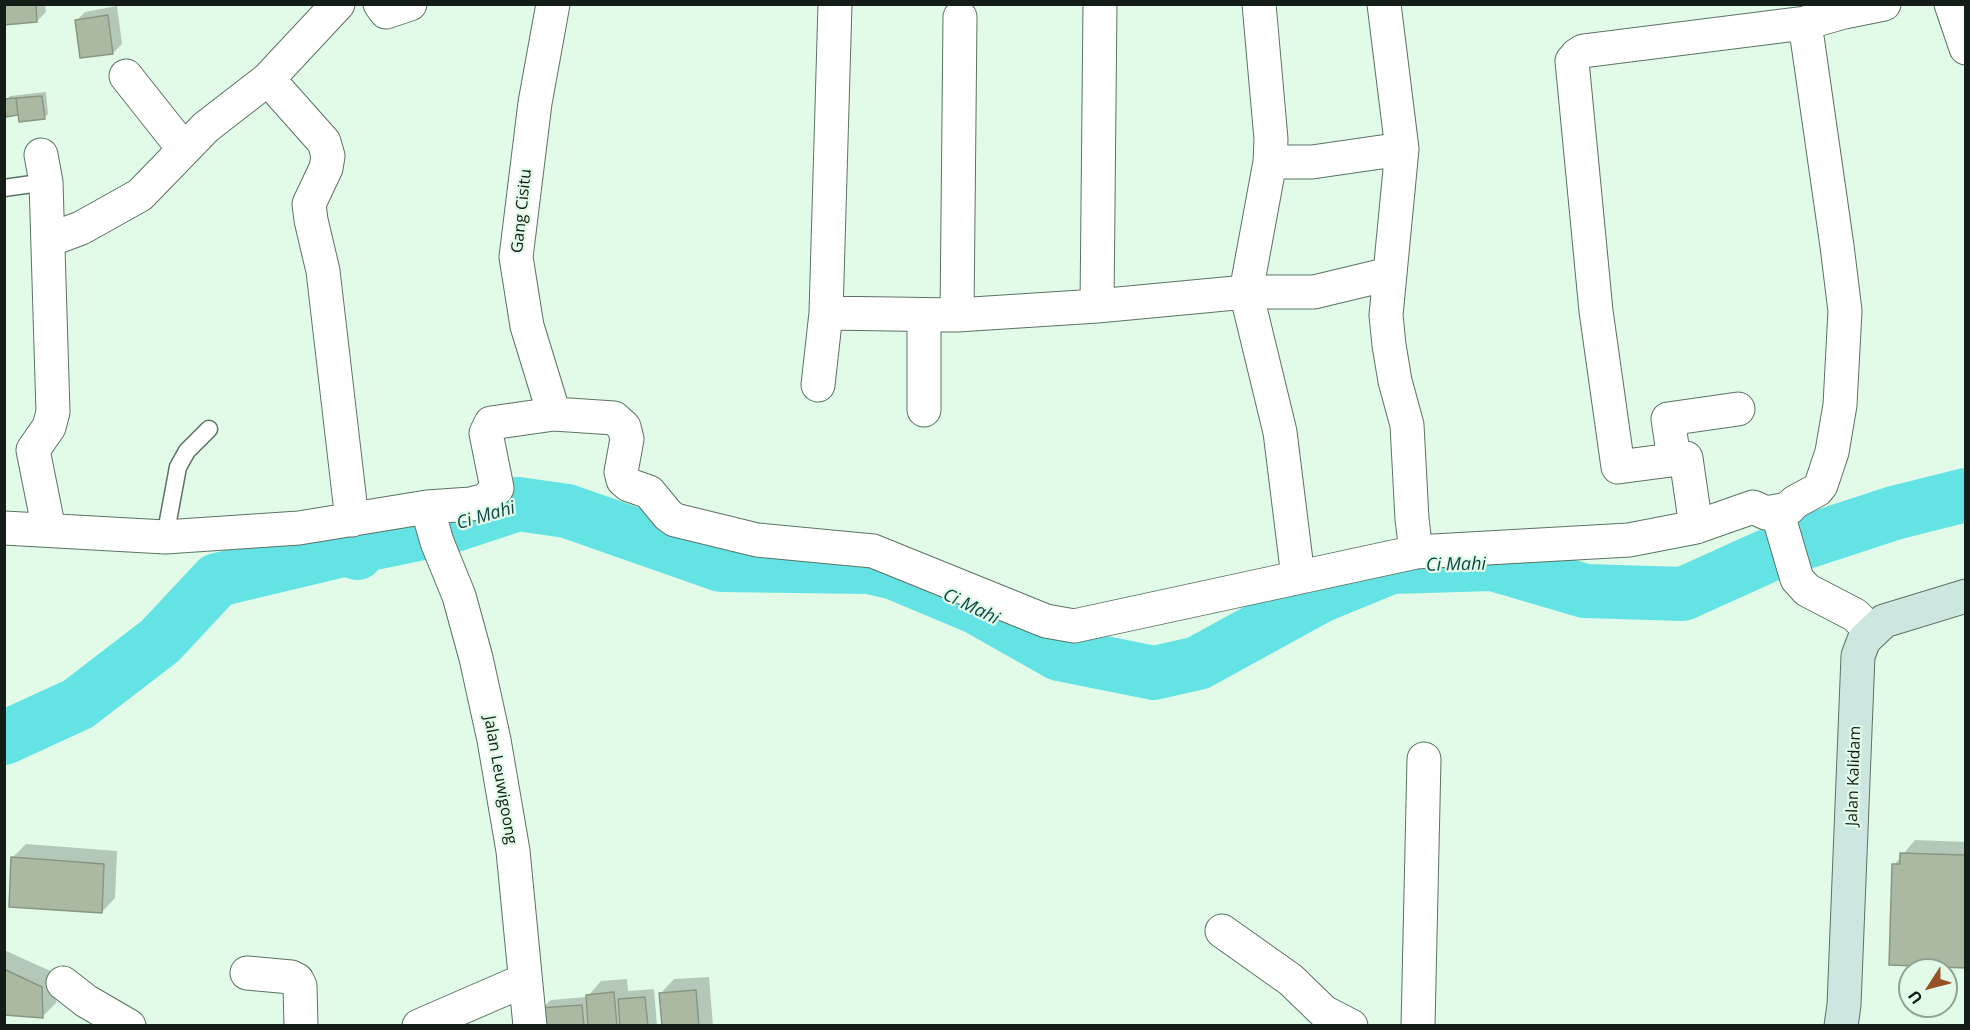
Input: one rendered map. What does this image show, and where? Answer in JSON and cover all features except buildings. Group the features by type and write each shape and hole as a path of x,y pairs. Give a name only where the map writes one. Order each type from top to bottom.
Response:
{"street":[{"path":"49,240 81,228 140,195 183,148 206,127 268,79 338,4"},
{"path":"380,4 386,12 410,4"},
{"name":"Gang Cisitu","path":"553,4 535,103 516,257 527,326 554,414"},
{"path":"818,385 826,313 835,4"},
{"path":"1097,306 1100,4"},
{"path":"1259,4 1271,139 1270,162 1246,292 1280,432 1298,577"},
{"path":"1384,4 1402,149 1386,315 1395,381 1407,424 1416,552"},
{"path":"1696,527 1686,458 1618,467 1596,311 1572,61 1583,51 1805,23 1844,8 1884,4"},
{"path":"1951,4 1965,48"},
{"path":"957,315 960,18"},
{"path":"4,528 165,537 299,528 352,520 431,523 471,504 486,500 496,488 486,433 491,423 554,414 614,418 618,421 624,428 627,439 621,472 623,480 629,485 649,492 675,520 757,540 873,551 1046,621 1074,626 1416,552 1629,540 1696,527 1753,507 1766,513 1778,514 1795,502 1811,495 1821,485 1832,452 1840,405 1845,311 1805,23"},
{"path":"126,76 183,148"},
{"path":"268,79 324,142 328,156 326,168 309,204 322,272 352,520"},
{"path":"1270,162 1288,164 1312,162 1402,149"},
{"path":"43,168 49,240 53,412 49,427 33,450 49,531"},
{"path":"826,313 957,315 1097,306 1246,292 1314,292 1389,274"},
{"path":"924,315 924,410"},
{"path":"1674,459 1668,419 1738,409"},
{"path":"1778,514 1794,574 1807,590 1855,615 1871,631 1884,621 1965,596"},
{"name":"Jalan Leuwigoong","path":"431,523 459,596 476,658 494,740 513,851 530,1026"},
{"name":"Jalan Kalidam","path":"1841,1026 1845,994 1858,656 1864,640 1871,631"},
{"path":"1419,1026 1424,759"},
{"path":"1222,931 1291,980 1324,1012 1351,1026"},
{"path":"248,973 291,977 297,980 300,986 301,1026"},
{"path":"418,1026 525,980"},
{"path":"63,983 86,1001 129,1026"}],"lane":[{"path":"4,188 43,168"},
{"path":"165,537 178,467 187,451 209,429"}],"waterway":[{"name":"Ci Mahi","path":"4,738 78,704 160,641 217,580 347,549 357,553 364,545 442,529 518,504 567,511 721,565 869,567 895,573 976,607 1059,654 1154,673 1198,663 1320,596 1391,567 1493,564 1585,591 1683,594 1778,551 1894,513 1966,495"}]}
